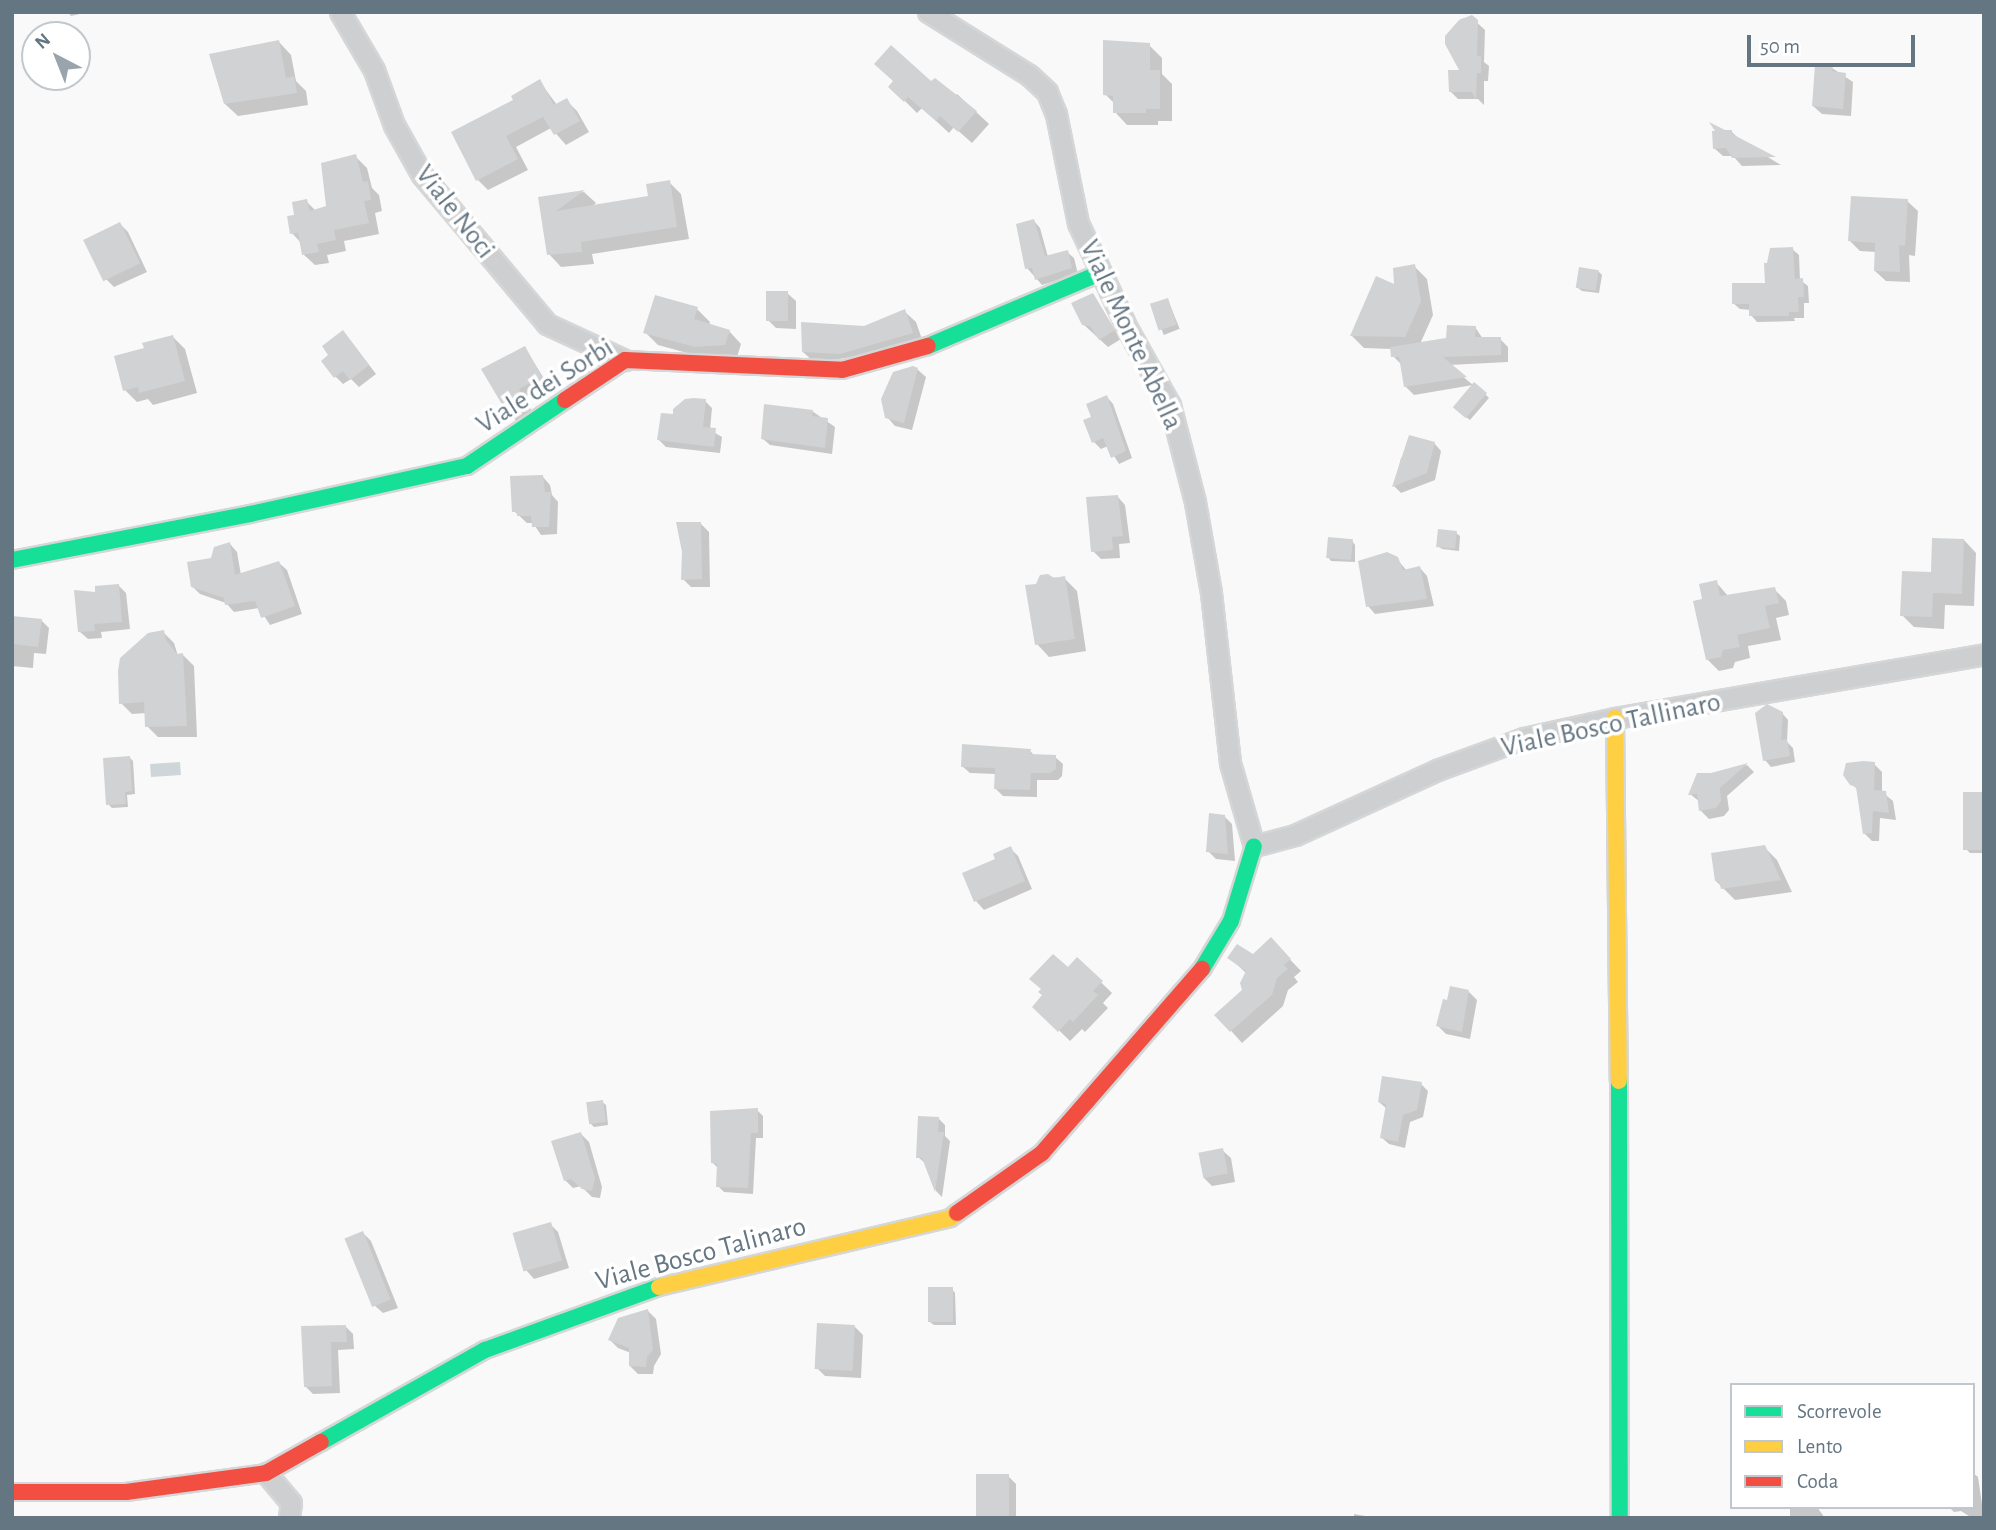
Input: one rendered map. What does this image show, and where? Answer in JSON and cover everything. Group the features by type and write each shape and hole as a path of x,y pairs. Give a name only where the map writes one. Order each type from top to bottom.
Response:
{"street":[{"name":"Viale Noci","path":"340,12 373,70 394,125 422,175 547,324 625,359"},
{"name":"Viale Monte Abella","path":"928,12 1029,75 1047,92 1056,114 1078,223 1128,330 1157,379 1179,434 1211,593 1230,763 1254,846"},
{"name":"Viale dei Sorbi","path":"12,560 250,514 467,466 625,359 842,370 947,340 1100,273"},
{"name":"Viale Bosco Tallinaro","path":"1254,846 1295,835 1437,770 1524,738 1615,718 1984,654"},
{"path":"1615,718 1619,984 1620,1518"},
{"name":"Viale Bosco Talinaro","path":"12,1492 126,1492 266,1473 485,1350 653,1288 950,1218 1042,1153 1204,967 1231,921 1254,846"},
{"path":"266,1473 291,1503 289,1518"}],"shaded area":[{"path":"180,762 181,775 151,777 150,764"}],"building":[{"path":"1472,15 1478,20 1477,56 1481,56 1476,100 1472,92 1449,92 1448,70 1459,70 1445,44 1445,36 1459,20"},
{"path":"279,40 286,78 294,76 297,93 224,104 209,54"},
{"path":"1103,40 1150,43 1150,70 1160,70 1160,109 1146,109 1146,113 1113,113 1113,96 1103,95"},
{"path":"891,45 931,81 935,78 977,111 958,132 940,116 936,121 908,97 904,102 888,87 893,81 874,64"},
{"path":"1815,65 1833,66 1832,71 1846,73 1843,109 1812,106"},
{"path":"540,79 554,105 567,98 580,121 554,135 543,117 506,136 518,159 476,181 451,132 513,100 511,96"},
{"path":"1709,122 1725,130 1732,130 1732,134 1776,157 1732,158 1726,148 1713,149 1712,131 1715,131"},
{"path":"356,154 363,182 368,181 371,200 364,201 369,223 334,230 336,240 317,244 319,252 302,255 298,233 290,234 287,216 294,215 292,202 307,199 310,211 326,206 321,163"},
{"path":"670,180 677,227 581,242 582,252 547,255 538,197 585,190 556,211 648,196 646,184"},
{"path":"1851,196 1908,199 1905,246 1899,245 1900,272 1874,271 1875,243 1848,241"},
{"path":"1034,219 1045,256 1068,250 1072,268 1035,280 1032,268 1025,269 1016,224"},
{"path":"120,222 140,263 103,281 83,240"},
{"path":"1793,247 1795,279 1803,278 1804,297 1798,297 1799,312 1789,312 1789,316 1749,316 1749,304 1732,304 1732,283 1765,283 1764,263 1767,263 1770,248"},
{"path":"1415,264 1421,302 1405,337 1350,336 1376,276 1394,284 1393,268"},
{"path":"1579,267 1599,270 1595,291 1576,288"},
{"path":"766,291 788,291 788,321 766,321"},
{"path":"1093,293 1115,330 1099,340 1090,326 1082,325 1071,303"},
{"path":"655,295 698,307 694,319 730,330 725,345 695,347 643,333"},
{"path":"1168,298 1177,325 1159,331 1150,304"},
{"path":"905,309 913,333 840,354 802,352 801,322 864,326"},
{"path":"1447,325 1476,326 1475,337 1501,337 1501,355 1443,357 1467,377 1404,387 1399,357 1391,357 1390,347 1446,338"},
{"path":"343,330 369,365 350,380 343,371 334,378 321,361 328,355 322,346"},
{"path":"173,335 185,381 139,393 138,387 123,391 114,356 144,348 142,343"},
{"path":"525,346 542,377 519,389 527,407 510,418 481,369"},
{"path":"913,366 918,368 904,423 885,418 881,399 893,372"},
{"path":"1474,382 1487,393 1466,418 1453,407"},
{"path":"1107,395 1126,451 1111,458 1103,438 1092,443 1083,420 1091,417 1086,404"},
{"path":"685,399 706,399 703,427 716,428 714,447 657,440 661,413 673,414 673,409"},
{"path":"764,404 813,410 812,416 828,418 825,448 761,439"},
{"path":"1409,435 1435,442 1427,473 1392,487"},
{"path":"543,475 545,492 551,492 549,527 532,527 531,516 517,516 517,512 512,512 510,476"},
{"path":"1118,495 1123,536 1112,537 1113,550 1091,552 1086,497"},
{"path":"676,522 701,522 702,579 681,580 682,552"},
{"path":"1438,529 1457,531 1455,549 1436,547"},
{"path":"1328,537 1353,539 1351,560 1326,558"},
{"path":"1932,538 1964,539 1962,594 1933,593 1932,617 1900,616 1902,571 1931,572"},
{"path":"230,542 235,575 279,561 295,606 261,618 255,601 225,605 224,598 191,587 187,562 211,558 214,547"},
{"path":"1387,552 1398,557 1403,570 1420,566 1427,599 1366,607 1358,561"},
{"path":"1048,574 1054,578 1065,576 1075,639 1035,645 1025,585 1036,584 1040,575"},
{"path":"1717,580 1720,596 1775,587 1779,603 1765,606 1770,628 1737,635 1740,647 1723,650 1721,657 1706,660 1693,601 1702,599 1699,584"},
{"path":"119,584 122,622 94,624 95,631 78,632 74,590 95,592 95,586"},
{"path":"12,616 42,619 38,647 12,644"},
{"path":"164,630 166,640 177,654 183,653 187,726 145,727 144,702 119,704 120,658 148,633"},
{"path":"1767,704 1783,712 1781,740 1787,739 1790,756 1763,761 1755,713"},
{"path":"962,744 1031,749 1030,754 1056,755 1056,769 1050,773 1031,773 1030,790 994,789 995,768 961,767"},
{"path":"130,756 132,791 125,792 126,804 106,805 103,758"},
{"path":"1875,762 1874,790 1886,791 1889,813 1873,811 1872,833 1863,834 1856,787 1850,785 1843,775 1846,763"},
{"path":"1748,763 1720,788 1721,801 1716,808 1699,811 1697,794 1688,795 1697,773 1711,773"},
{"path":"1963,792 1984,792 1984,850 1963,850"},
{"path":"1209,813 1225,815 1228,854 1206,852"},
{"path":"1765,845 1781,880 1721,889 1719,881 1715,881 1711,853"},
{"path":"1011,846 1025,881 974,902 962,873 995,859 993,854"},
{"path":"1271,937 1291,959 1284,965 1288,969 1277,978 1272,995 1230,1032 1214,1015 1242,990 1240,983 1246,971 1227,958 1237,944 1253,954"},
{"path":"1053,954 1068,967 1077,957 1103,981 1093,991 1098,995 1073,1022 1070,1019 1058,1032 1032,1007 1042,995 1038,992 1041,989 1029,979"},
{"path":"1450,986 1469,990 1462,1032 1436,1026 1443,999 1447,1000"},
{"path":"1382,1076 1422,1082 1417,1110 1403,1115 1398,1142 1380,1138 1386,1104 1378,1102"},
{"path":"603,1100 606,1122 589,1124 586,1102"},
{"path":"758,1108 758,1133 751,1133 748,1188 716,1187 717,1164 711,1163 710,1111"},
{"path":"918,1116 939,1117 938,1132 944,1132 935,1192 922,1158 916,1158"},
{"path":"581,1132 595,1178 592,1191 582,1189 571,1179 564,1181 551,1141"},
{"path":"1223,1148 1228,1174 1203,1178 1198,1153"},
{"path":"551,1222 562,1260 524,1271 513,1233"},
{"path":"363,1231 391,1300 372,1307 344,1238"},
{"path":"928,1287 953,1287 953,1322 928,1322"},
{"path":"648,1309 653,1350 647,1357 646,1367 629,1366 629,1348 608,1340 618,1318"},
{"path":"817,1323 855,1325 853,1371 815,1369"},
{"path":"346,1325 347,1342 331,1342 332,1386 304,1387 301,1326"},
{"path":"976,1474 1009,1474 1009,1518 976,1518"}],"traffic: fast":[{"path":"928,346 1100,273"},
{"path":"12,560 250,514 467,466 565,400"},
{"path":"1202,969 1231,921 1254,846"},
{"path":"1619,1081 1620,1518"},
{"path":"321,1442 485,1350 659,1287"}],"traffic: slow":[{"path":"1615,718 1619,1081"},
{"path":"659,1287 950,1218 957,1213"}],"traffic: jam":[{"path":"565,400 625,360 842,370 928,346"},
{"path":"957,1213 1042,1153 1202,969"},
{"path":"12,1492 126,1492 266,1473 321,1442"}]}
